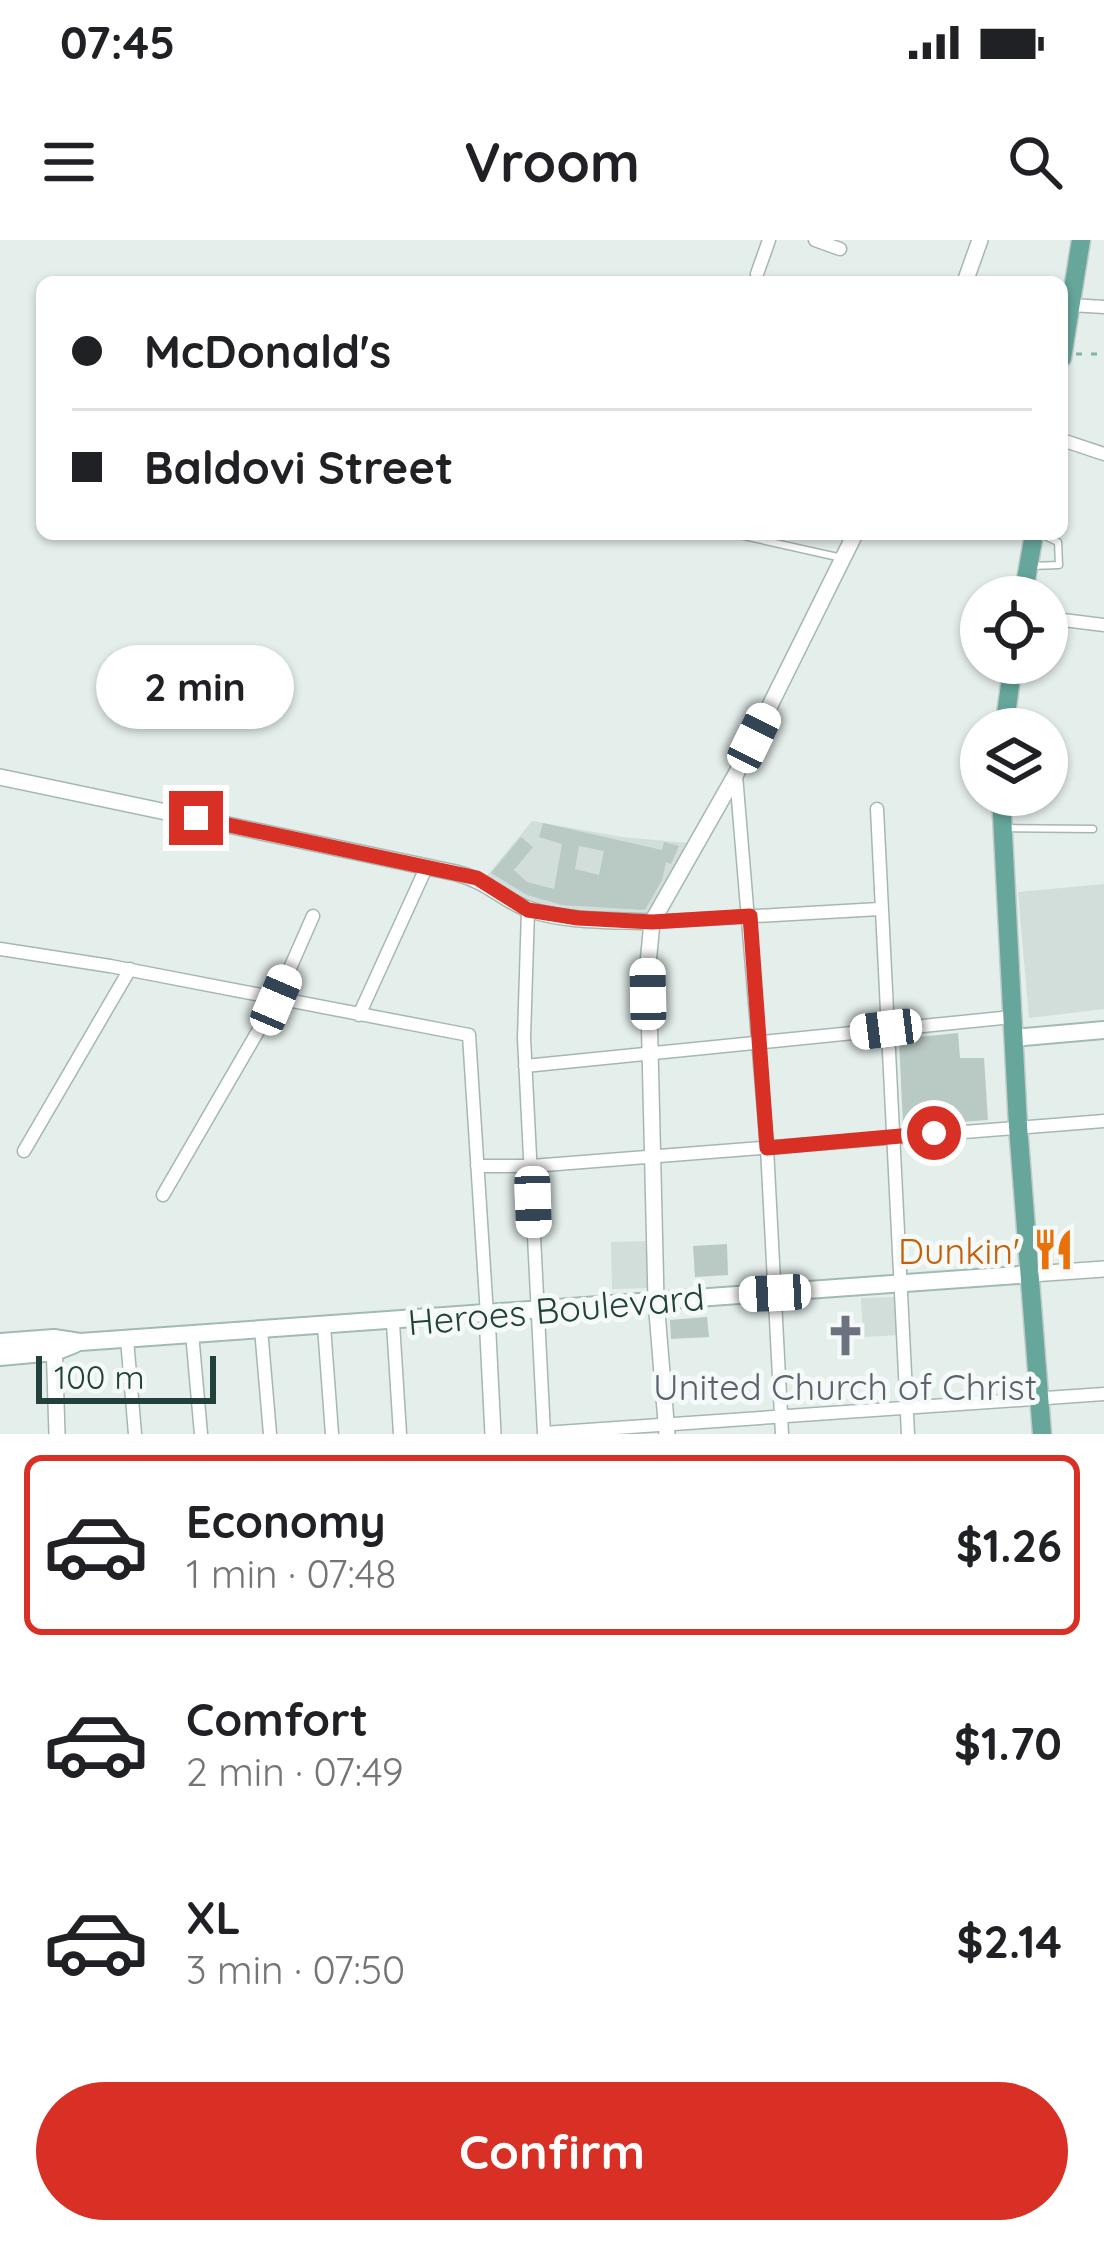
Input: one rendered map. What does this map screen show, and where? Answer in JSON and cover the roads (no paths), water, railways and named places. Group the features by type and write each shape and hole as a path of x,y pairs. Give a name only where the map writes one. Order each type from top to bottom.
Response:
{"main road":[{"path":"1068,322 1082,240"},
{"path":"1026,576 1035,540"},
{"path":"1001,816 1042,1434"},
{"path":"1013,1028 1104,1030"},
{"name":"Heroes Boulevard","path":"0,1357 80,1342 1032,1274"},
{"name":"Heroes Boulevard","path":"0,1342 55,1346"}],"street":[{"path":"757,274 769,240"},
{"path":"815,240 840,250"},
{"path":"967,276 980,240"},
{"path":"1071,305 1104,308"},
{"path":"1068,442 1104,454"},
{"path":"667,1430 656,1300 648,964 652,922 736,774 852,540"},
{"path":"1068,621 1104,625"},
{"path":"736,774 767,1148 782,1434"},
{"path":"0,777 477,878 528,910 578,918 652,922 879,909"},
{"path":"877,808 908,1434"},
{"path":"359,1015 426,868"},
{"path":"528,910 525,1066 544,1433 667,1430 1104,1394"},
{"path":"163,1195 276,1000 313,916"},
{"path":"0,949 130,969 469,1035 493,1434"},
{"path":"23,1151 130,969"},
{"path":"525,1066 886,1029 1013,1028"},
{"path":"477,1166 532,1166 1104,1121"},
{"path":"1032,1274 1104,1270"},
{"path":"393,1323 400,1434"},
{"path":"323,1326 332,1434"},
{"path":"261,1329 269,1434"},
{"path":"192,1333 201,1434"},
{"path":"127,1339 135,1434"},
{"path":"55,1346 57,1434"}],"lane":[{"path":"762,540 843,558"},
{"path":"1028,566 1059,565 1059,544 1050,540"},
{"path":"1001,828 1093,829"}],"place":[{"name":"Dunkin'","path":"1054,1250"},
{"name":"United Church of Christ","path":"845,1336"}]}
